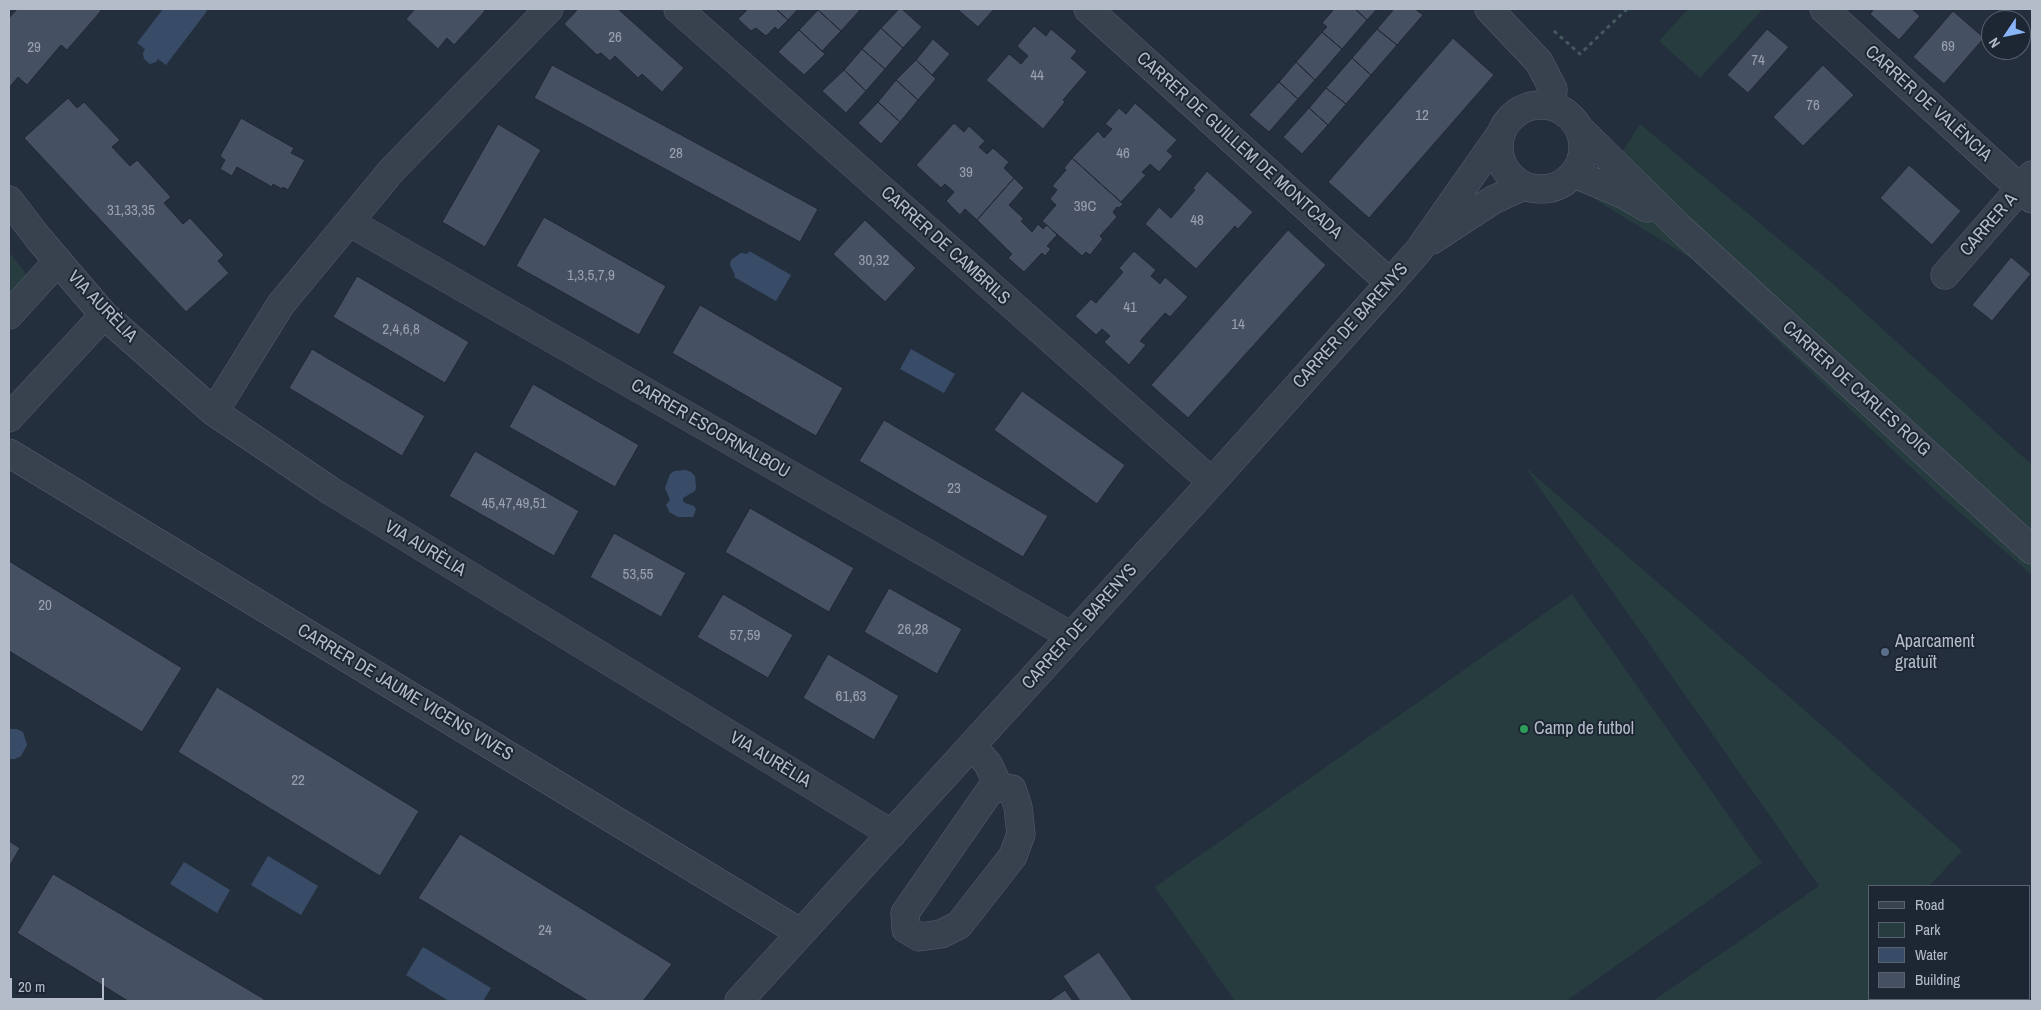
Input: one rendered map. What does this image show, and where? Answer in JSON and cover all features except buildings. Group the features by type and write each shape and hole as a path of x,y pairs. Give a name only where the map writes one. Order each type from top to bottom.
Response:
{"street":[{"path":"214,412 281,304 392,170 549,9"},
{"name":"CARRER DE CAMBRILS","path":"678,9 1212,482"},
{"name":"CARRER DE GUILLEM DE MONTCADA","path":"1088,9 1390,283"},
{"path":"1489,9 1539,62 1553,90 1552,105"},
{"name":"CARRER DE VALÈNCIA","path":"1824,9 2028,188"},
{"path":"1418,250 1499,136 1507,121 1519,110 1535,104 1552,105 1563,110 1573,118 1580,129 1584,144 1582,159 1574,174 1564,183 1551,188 1537,189 1523,186 1511,177 1502,165 1498,151 1499,136"},
{"name":"CARRER DE CARLES ROIG","path":"1580,129 1679,227 2032,550"},
{"name":"CARRER DE CARLES ROIG","path":"1574,174 1623,194 1679,227"},
{"path":"1418,250 1493,200 1523,186"},
{"name":"CARRER A","path":"1945,275 2028,188"},
{"name":"VIA AURÈLIA","path":"9,200 104,315 214,412 331,491 892,834"},
{"name":"CARRER ESCORNALBOU","path":"349,222 1071,636"},
{"name":"CARRER DE BARENYS","path":"739,1001 1212,482 1418,250"},
{"path":"9,315 58,261"},
{"path":"9,418 104,315"},
{"name":"CARRER DE JAUME VICENS VIVES","path":"9,453 801,933"},
{"path":"972,745 988,764 999,787"},
{"path":"999,787 1012,789 1018,807 1021,834 1013,856 959,925 941,934 919,937 906,928 905,913 989,792 999,787"}],"path":[{"path":"1551,28 1580,54 1627,9"}],"green space":[{"path":"1688,9 1763,9 1700,78 1659,41"},
{"path":"1640,124 1833,284 2032,465 2032,575 1939,494 1692,259 1593,198"},
{"path":"9,252 28,276 9,296"},
{"path":"1525,467 1825,728 1962,851 1930,885 1868,885 1868,1000 1982,1001 1653,1001 1819,886"},
{"name":"Camp de futbol","path":"1572,594 1762,863 1566,1001 1235,1001 1155,887"}],"water":[{"path":"163,9 204,9 207,11 166,65 158,59 150,64 144,59 143,53 145,49 137,43"},
{"path":"749,251 791,275 776,301 734,277 735,275 730,265 731,260 741,253 748,254"},
{"path":"911,349 955,374 944,393 900,369"},
{"path":"686,470 695,476 696,487 695,491 683,498 683,501 694,506 696,509 693,517 678,517 669,512 666,505 670,500 665,488 670,474 674,471"},
{"path":"9,729 17,729 23,732 27,745 21,756 15,759 9,759"},
{"path":"268,856 318,886 301,915 251,885"},
{"path":"184,862 230,890 217,913 170,884"},
{"path":"423,947 491,988 483,1001 449,1001 406,975"}],"place":[{"name":"Aparcament gratuït","path":"1885,652"},
{"name":"Camp de futbol","path":"1524,729"}]}
